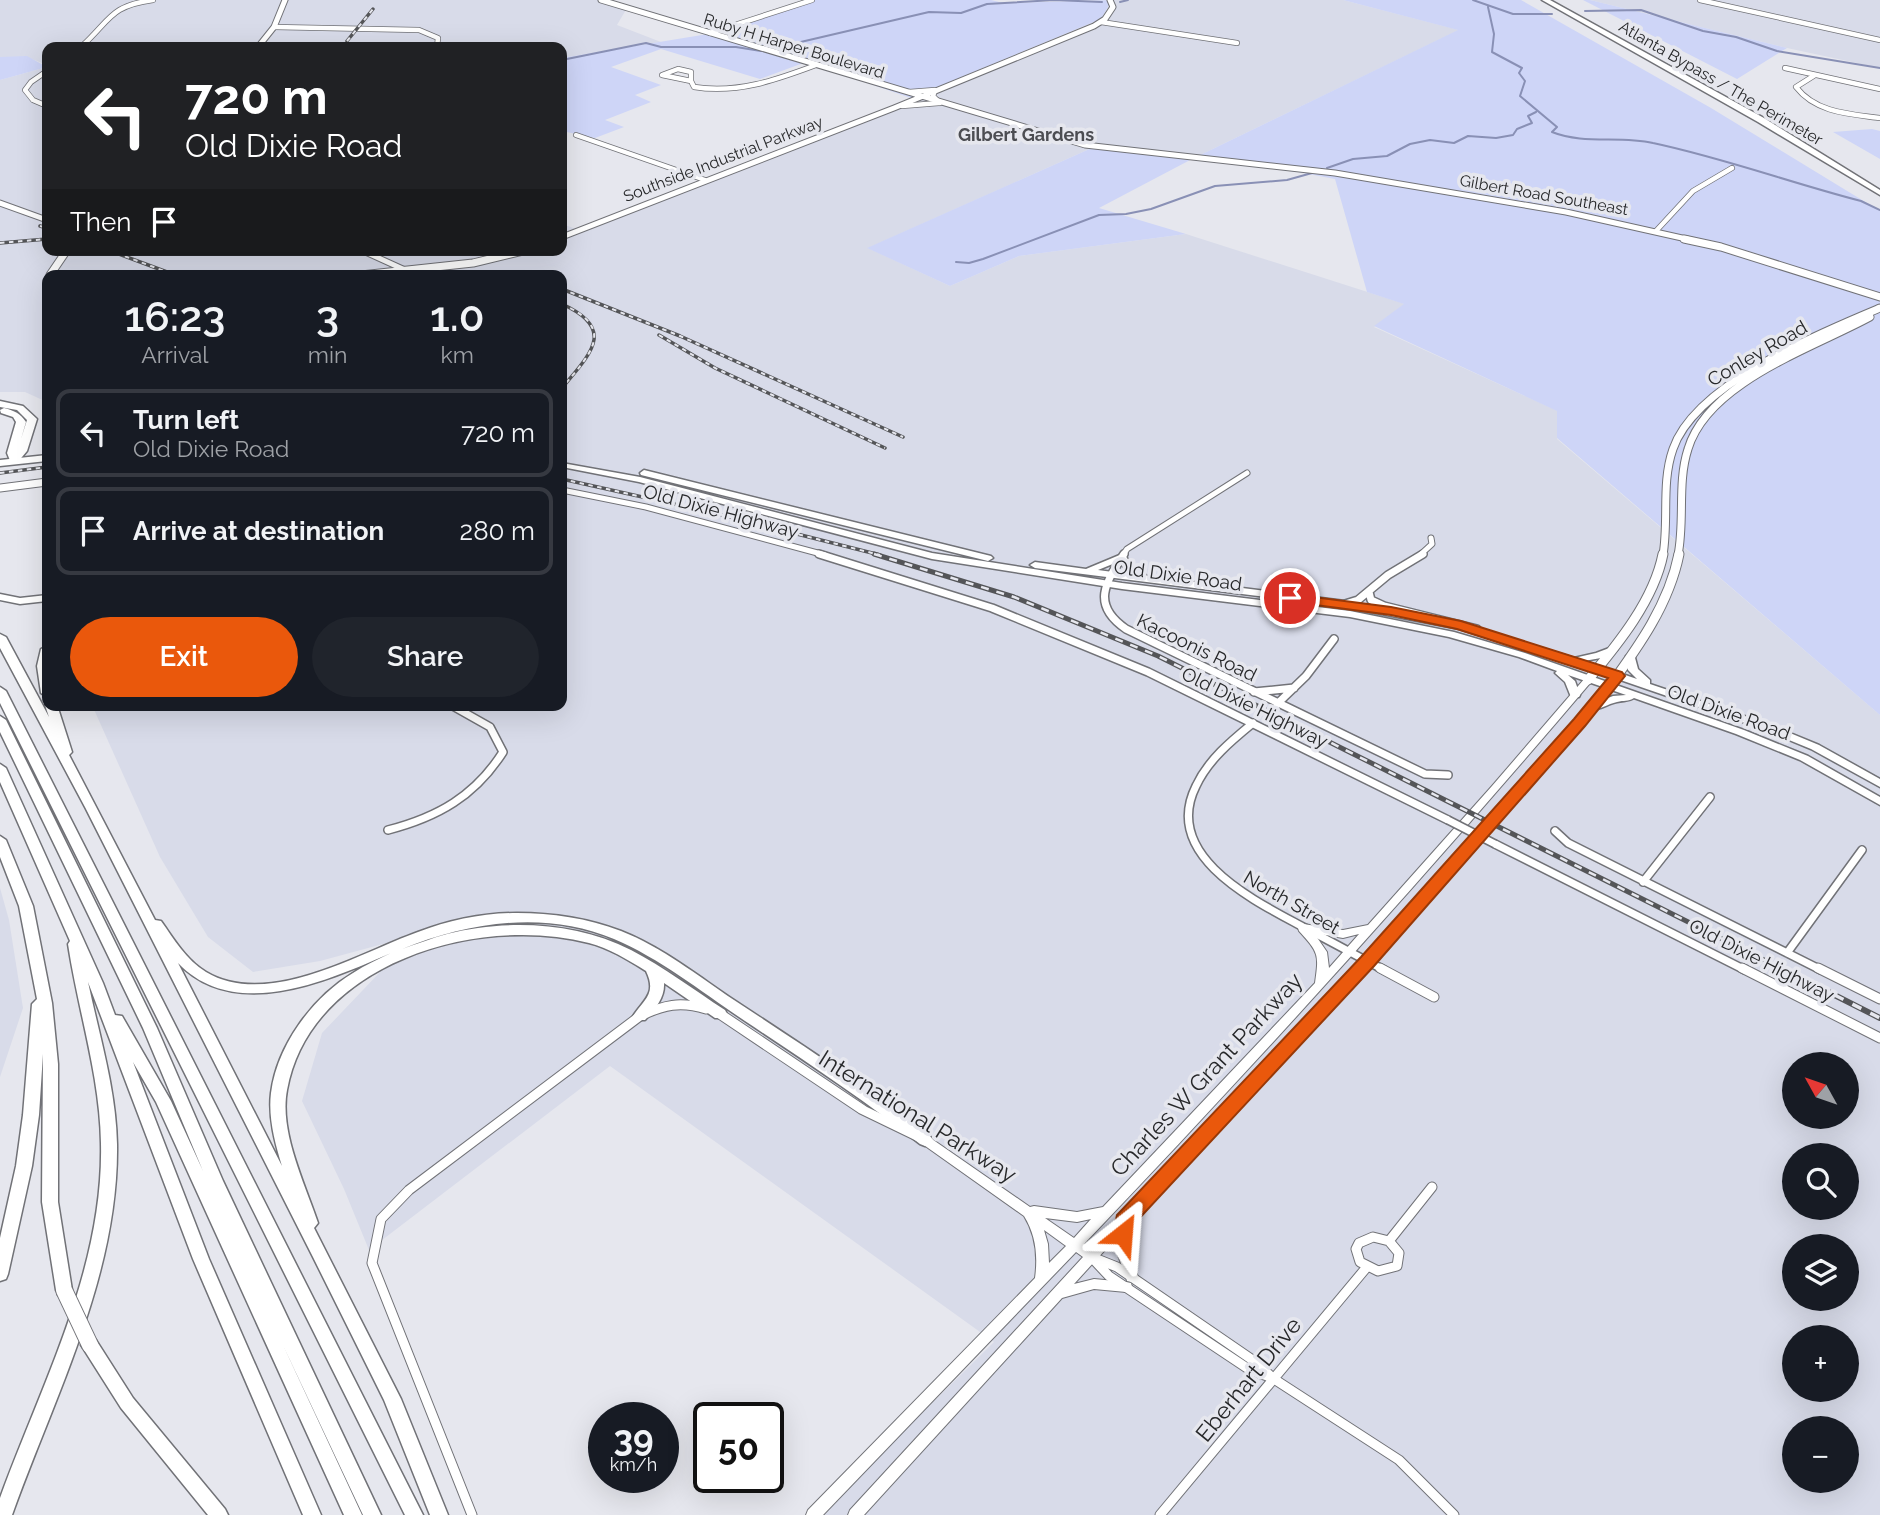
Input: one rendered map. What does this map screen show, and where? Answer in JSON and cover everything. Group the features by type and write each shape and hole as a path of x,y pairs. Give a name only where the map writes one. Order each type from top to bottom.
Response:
{"highway":[{"name":"Atlanta Bypass / The Perimeter","path":"1545,0 1762,120 1880,192"},
{"name":"Atlanta Bypass / The Perimeter","path":"1558,0 1732,96 1880,184"},
{"path":"0,404 20,408 32,419 22,451 14,461"},
{"path":"0,410 16,415 20,422 12,453 14,461"},
{"path":"0,454 14,444"},
{"path":"0,597 20,601 42,599"},
{"path":"0,637 321,1257 392,1399 439,1515"},
{"path":"0,691 414,1515"},
{"path":"53,711 74,776"},
{"path":"0,720 150,1028 304,1390 353,1515"},
{"path":"0,768 96,983 201,1259 312,1515"},
{"path":"0,840 26,906 40,976 51,1064 50,1202 64,1290 90,1345 127,1403 219,1515"},
{"path":"135,895 193,971 215,983 242,988 274,987 304,980 434,931 469,922 507,918 553,919 599,928 644,948 875,1100 925,1140"},
{"path":"3,1515 92,1271 105,1218 109,1181 107,1113 82,993 72,926"},
{"path":"321,1257 285,1144 278,1098 282,1073 296,1042 332,998 363,974 399,955 450,937 498,929 544,929 593,939 624,952 720,1014"},
{"path":"640,1016 652,1004 660,986 652,970"},
{"path":"0,1273 24,1166 32,1115 40,976"},
{"path":"96,983 163,1101 304,1390 372,1515"},
{"path":"0,1258 8,1233"}],"main road":[{"path":"0,463 42,458"},
{"name":"Old Dixie Road","path":"567,459 625,469 957,552 1082,572 1108,579 1152,580 1419,616 1564,658 1787,735 1880,784"},
{"name":"Old Dixie Road","path":"567,466 616,474 932,556 1108,579 1387,621 1451,634 1549,665 1740,732 1804,758 1880,802"},
{"path":"1082,572 1097,569 1122,557 1136,573 1152,580"},
{"path":"1564,658 1590,658 1612,650"},
{"path":"1631,656 1637,676 1661,691"},
{"path":"1549,665 1570,681 1575,695"},
{"name":"Charles W Grant Parkway","path":"813,1515 1109,1210 1350,953 1588,680"},
{"name":"Charles W Grant Parkway","path":"856,1515 1124,1221 1367,961 1609,687"},
{"path":"1592,708 1618,698 1649,701"},
{"path":"1303,928 1343,934 1372,928"},
{"path":"1303,928 1324,955 1325,965 1318,987"},
{"name":"International Parkway","path":"720,1014 863,1110 925,1140 1092,1257"},
{"path":"1027,1210 1077,1217 1109,1210"},
{"path":"1027,1210 1037,1226 1042,1248 1040,1280"},
{"path":"1059,1295 1094,1284 1129,1282 1122,1250 1124,1221"}],"street":[{"path":"85,42 110,12 133,3 153,0"},
{"path":"262,42 274,27 285,0"},
{"name":"Ruby H Harper Boulevard","path":"601,0 1070,142 1138,154 1195,159"},
{"path":"710,33 812,0"},
{"path":"1101,22 1112,10 1110,0"},
{"path":"1700,0 1880,40"},
{"path":"1101,22 1237,43"},
{"name":"Southside Industrial Parkway","path":"567,235 920,97 1101,22"},
{"path":"274,27 419,30 438,38 438,42"},
{"path":"691,81 662,75 670,70 687,69 691,72 694,87 705,90 734,90 816,65"},
{"path":"1785,68 1880,89"},
{"path":"42,74 25,90 33,100 42,104"},
{"path":"1815,75 1796,87 1801,96 1826,108 1880,118"},
{"path":"935,90 934,97 941,103"},
{"name":"Southside Industrial Parkway","path":"901,91 935,90"},
{"name":"Southside Industrial Parkway","path":"894,107 941,103"},
{"path":"576,135 705,180"},
{"name":"Gilbert Road Southeast","path":"1195,159 1335,173 1566,212 1656,231 1781,264 1880,297"},
{"path":"1656,231 1693,191 1732,168"},
{"path":"0,203 42,218"},
{"path":"374,256 406,270 473,263 502,256"},
{"name":"Conley Road","path":"1588,680 1626,630 1663,557 1668,463 1676,439 1693,413 1732,382 1845,322 1880,309"},
{"name":"Conley Road","path":"1609,687 1661,605 1674,575 1681,537 1681,474 1686,451 1698,426 1713,408 1745,385 1880,309"},
{"path":"1108,579 1127,549 1247,473"},
{"path":"0,488 42,483"},
{"name":"Old Dixie Highway","path":"567,490 646,506 835,558 992,608 1148,671 1880,1038"},
{"path":"1345,604 1369,592 1388,575 1426,552 1432,544 1431,538"},
{"name":"Kacoonis Road","path":"1108,579 1105,607 1113,621 1277,704 1425,774 1448,775"},
{"path":"1369,592 1371,600 1377,604 1464,623 1499,637"},
{"path":"1277,704 1295,688 1334,639"},
{"path":"1253,692 1295,688"},
{"path":"388,830 418,823 475,791 491,773 503,752 490,727 462,711"},
{"name":"North Street","path":"1253,723 1221,749 1200,774 1189,798 1188,816 1199,849 1219,875 1245,896 1434,997"},
{"path":"1643,882 1710,797"},
{"name":"Old Dixie Highway","path":"1555,831 1568,843 1643,882 1880,999"},
{"path":"1787,953 1862,850"},
{"path":"472,1515 372,1263 381,1219 409,1190 640,1016 664,1005 683,1001 720,1014"},
{"path":"1389,1241 1432,1187"},
{"path":"1373,1237 1389,1241 1399,1253 1397,1266 1383,1272 1366,1268 1356,1256 1359,1243 1373,1237"},
{"name":"International Parkway","path":"1092,1257 1109,1276 1129,1282 1255,1361 1274,1379 1399,1460 1454,1515"},
{"name":"Eberhart Drive","path":"1160,1515 1366,1268"}],"shaded area":[{"path":"0,0 602,0 627,8 617,25 661,42 567,57 567,42 42,42 42,63 27,57 0,57"},
{"path":"812,0 991,0 1003,3 1112,0 1101,19 911,98 806,62 760,79 661,49 611,67 661,85 635,95 651,102 605,120 624,127 595,138 567,132 567,57 708,34"},
{"path":"1112,0 1343,0 1459,30 1192,159 1094,147 868,248 950,286 1019,256 1186,234 1405,304 1374,327 1558,411 1557,439 1880,715 1880,1515 819,1515 994,1342 610,1066 369,1250 344,1189 302,1101 322,1033 382,970 446,927 320,961 253,972 208,937 160,857 95,711 567,711 567,270 42,270 42,400 25,392 0,392 0,80 42,68 42,256 567,256 567,226 579,230 703,179 834,131 1101,20"},
{"path":"1343,0 1521,0 1711,108 1880,211 1880,715 1557,438 1557,411 1374,326 1404,304 1367,292 1335,179 1192,159 1458,30"},
{"path":"1583,0 1590,0 1787,48 1737,79"},
{"path":"1590,0 1880,0 1880,68 1787,48"},
{"path":"27,56 42,64 42,68 0,80 0,57"},
{"path":"1872,129 1880,131 1880,159 1833,132"},
{"path":"1094,147 1192,159 1099,208 1186,234 1019,256 950,286 867,248"},
{"path":"0,888 9,920 23,1008 0,1077"}],"waterway":[{"path":"775,48 929,12 961,13 987,4 1054,0 1102,2"},
{"path":"1120,2 1128,0"},
{"path":"1473,0 1513,14 1552,14"},
{"path":"1488,7 1494,34 1492,52 1522,68 1519,73 1525,81 1520,96 1557,127 1552,132 1577,138 1640,141 1679,149 1861,201 1880,210"},
{"path":"1585,11 1641,10 1703,31 1736,37 1777,51 1880,68"},
{"path":"567,59 646,43 661,47 736,47 761,51"},
{"path":"1327,168 1353,159 1387,156 1410,144 1430,140 1454,143 1468,136 1496,138 1513,135 1517,129 1532,123 1528,116 1536,112"},
{"path":"956,262 969,263 983,259 1099,215 1126,214 1151,209 1215,186 1287,180 1312,173"}],"railway":[{"path":"347,41 373,9"},
{"path":"0,243 42,239"},
{"path":"124,256 162,270"},
{"path":"567,291 680,336 903,437"},
{"path":"567,307 579,313 594,332 594,342 589,353 567,382"},
{"path":"659,335 715,368 885,448"},
{"path":"0,473 42,468"},
{"path":"567,480 714,513 880,555"},
{"path":"874,554 1014,597 1158,656 1784,970"},
{"path":"1781,968 1880,1018"}],"district":[{"name":"Gilbert Gardens","path":"1026,134"}],"route":[{"path":"1123,1234 1124,1221 1367,961 1580,723 1617,676 1461,626 1391,611 1290,598"}]}
